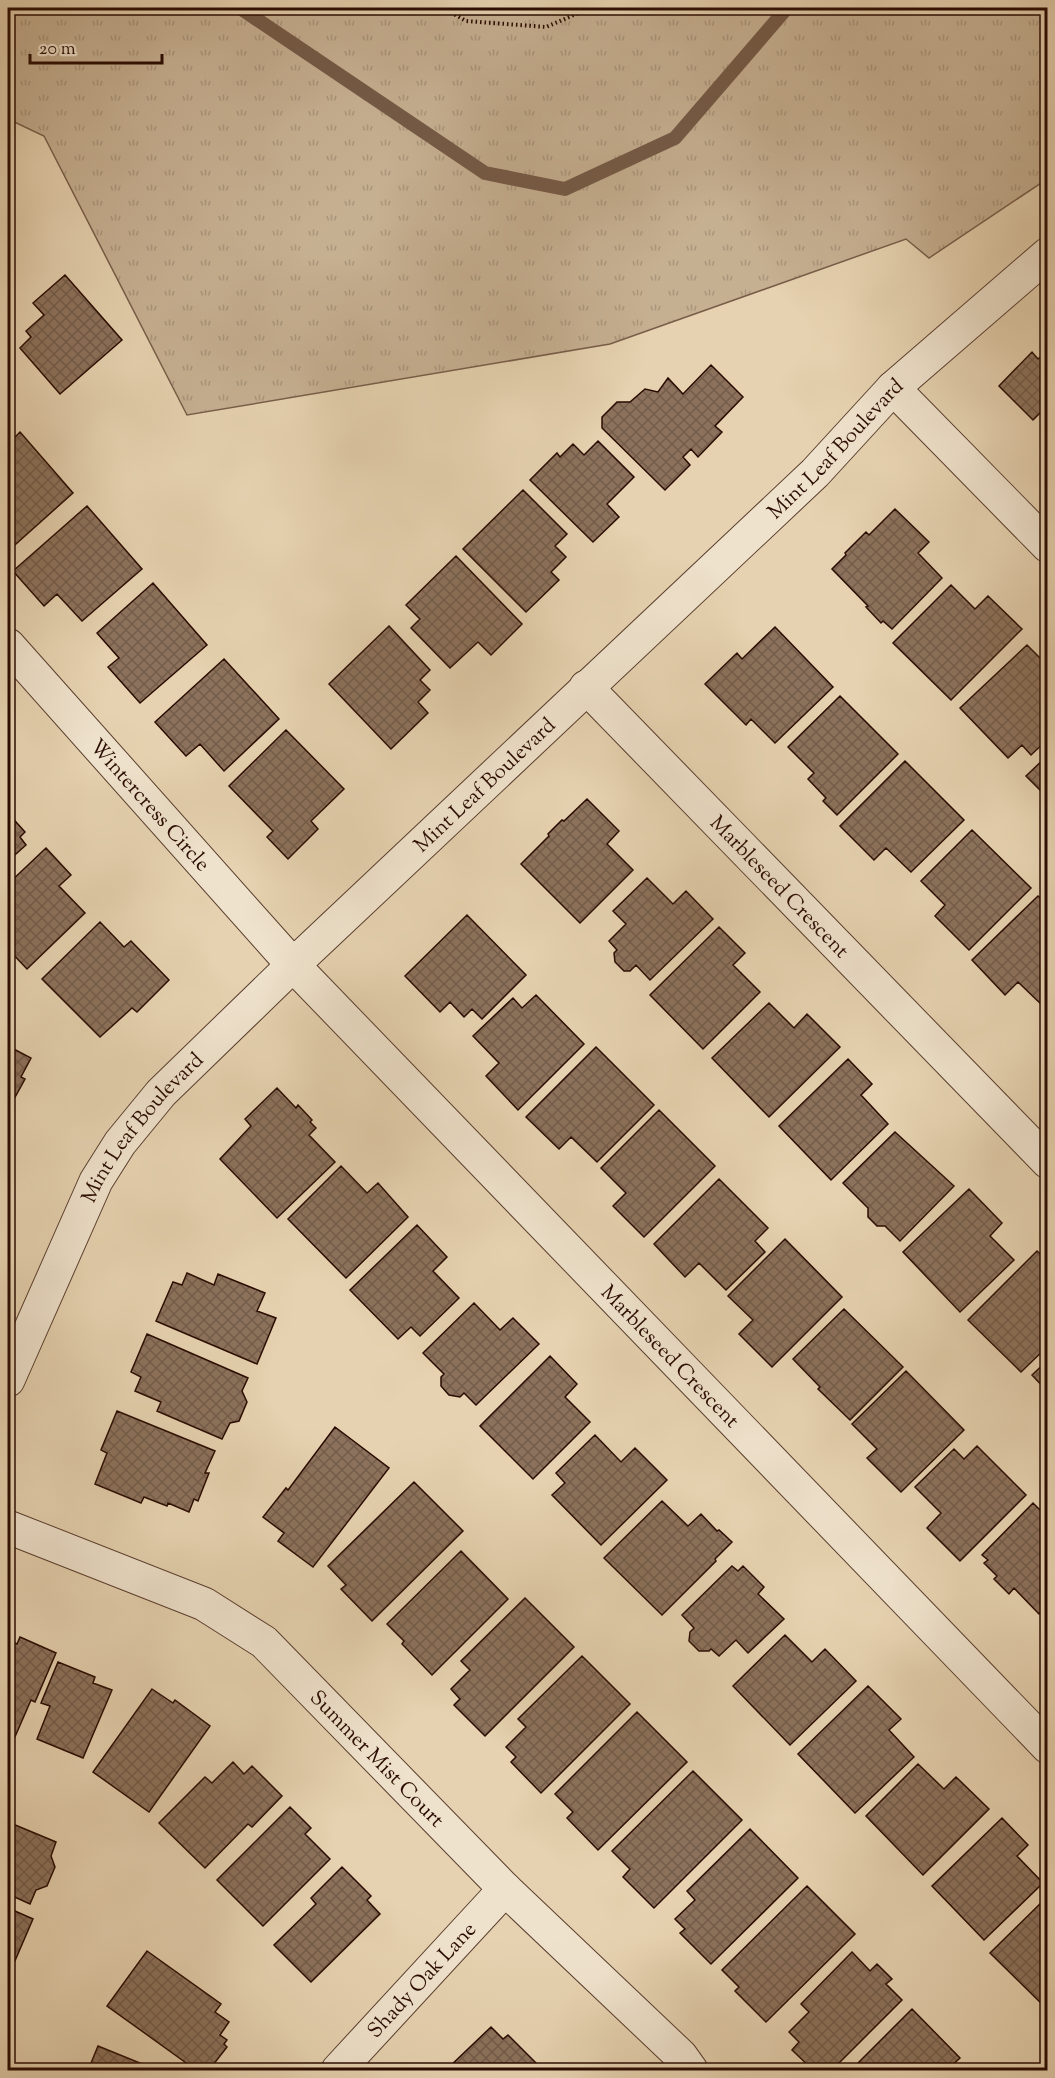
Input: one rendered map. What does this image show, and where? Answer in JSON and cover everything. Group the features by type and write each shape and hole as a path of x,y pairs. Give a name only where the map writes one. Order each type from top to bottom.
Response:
{"street":[{"name":"Mint Leaf Boulevard","path":"8,1380 96,1181 120,1143 161,1093 586,687 815,473 893,388 1047,254"},
{"path":"893,388 1047,546"},
{"name":"Wintercress Circle","path":"8,645 293,965"},
{"name":"Marbleseed Crescent","path":"586,687 1047,1162"},
{"name":"Marbleseed Crescent","path":"293,965 1047,1747"},
{"name":"Summer Mist Court","path":"8,1527 204,1605 264,1642 505,1889 681,2056 691,2070"},
{"name":"Shady Oak Lane","path":"338,2070 505,1889"}],"path":[{"path":"443,8 466,21 546,27 590,8"}],"green space":[{"path":"8,8 1047,8 1047,179 929,258 906,239 610,344 187,415 44,136 8,119"}],"building":[{"path":"65,275 122,340 60,394 20,348 31,337 26,331 44,315 33,303"},
{"path":"1048,350 1048,418 1041,412 1033,420 999,386 1032,352 1038,359"},
{"path":"711,365 743,397 715,426 722,432 698,457 691,449 683,457 690,465 665,490 602,428 602,417 617,402 630,402 645,389 658,392 668,378 683,394"},
{"path":"20,432 73,493 8,551 8,444"},
{"path":"598,441 634,477 607,504 619,517 593,542 530,480 557,453 560,457 573,444 584,455"},
{"path":"523,490 567,534 555,546 566,557 551,572 559,580 526,612 463,549"},
{"path":"87,506 142,569 82,621 57,594 44,606 13,571"},
{"path":"895,509 929,542 918,553 942,578 892,629 883,621 881,623 832,569 866,532 869,535"},
{"path":"456,556 522,624 491,655 478,642 450,668 411,628 420,619 406,605"},
{"path":"153,583 207,645 140,703 108,667 119,658 97,633"},
{"path":"951,585 975,609 988,596 1022,629 951,700 893,643"},
{"path":"389,626 430,670 420,680 430,690 418,702 428,713 391,749 329,684"},
{"path":"775,627 833,687 775,743 751,719 746,725 705,684 737,653 742,659"},
{"path":"1027,645 1048,666 1048,686 1044,689 1048,692 1048,739 1031,755 1022,745 1008,758 960,708"},
{"path":"224,659 279,719 224,771 200,744 186,756 155,722"},
{"path":"840,696 898,754 837,815 823,801 826,798 808,779 814,773 788,747"},
{"path":"286,730 344,789 311,821 318,829 288,859 267,837 273,831 229,786"},
{"path":"1048,755 1048,798 1026,776"},
{"path":"905,761 964,820 911,872 886,848 874,860 840,826"},
{"path":"587,799 619,831 607,844 633,870 580,923 521,864 562,820 564,821"},
{"path":"8,813 25,832 20,837 26,845 8,861"},
{"path":"972,830 1031,888 969,950 935,916 945,905 921,881"},
{"path":"46,848 71,875 59,886 85,913 27,969 8,949 8,884"},
{"path":"647,878 673,904 686,891 713,919 650,980 636,965 630,971 624,971 615,962 614,953 617,950 609,941 626,924 613,911"},
{"path":"1038,896 1048,905 1048,1003 1044,1007 1018,982 1005,995 972,960"},
{"path":"467,915 526,975 482,1019 472,1009 464,1017 450,1002 440,1012 405,976"},
{"path":"100,922 124,947 131,941 169,980 137,1012 132,1008 100,1037 42,979"},
{"path":"719,927 745,953 733,965 760,992 703,1049 650,995"},
{"path":"536,995 584,1044 518,1110 486,1076 499,1063 473,1036 513,998 522,1008"},
{"path":"769,1003 794,1028 807,1014 840,1047 769,1117 712,1058"},
{"path":"8,1046 31,1058 21,1077 25,1079 8,1110"},
{"path":"596,1047 654,1105 597,1162 571,1137 559,1149 526,1117"},
{"path":"848,1059 872,1084 861,1095 888,1124 831,1180 779,1126"},
{"path":"277,1088 296,1108 298,1105 312,1120 310,1122 316,1128 309,1135 335,1162 277,1218 220,1159 251,1126 245,1119"},
{"path":"659,1110 715,1166 644,1237 613,1206 626,1193 601,1168"},
{"path":"895,1132 954,1186 900,1241 885,1226 877,1226 868,1217 868,1208 843,1183"},
{"path":"341,1166 367,1193 378,1183 408,1217 346,1278 288,1219"},
{"path":"719,1179 768,1228 755,1241 765,1252 726,1290 699,1263 685,1277 654,1244"},
{"path":"969,1189 1002,1223 990,1236 1014,1260 960,1312 903,1252"},
{"path":"417,1225 447,1257 433,1271 459,1298 420,1336 411,1327 398,1339 350,1290"},
{"path":"785,1239 842,1297 772,1367 739,1334 753,1320 728,1296"},
{"path":"1037,1251 1048,1261 1048,1346 1021,1372 968,1320"},
{"path":"187,1273 214,1285 218,1274 265,1293 257,1311 276,1318 257,1364 156,1321 173,1282 182,1285"},
{"path":"474,1303 500,1330 513,1318 539,1344 476,1405 464,1393 460,1397 449,1395 441,1386 441,1377 444,1374 423,1353"},
{"path":"844,1309 903,1367 850,1420 818,1389 820,1387 793,1359"},
{"path":"147,1334 248,1378 242,1391 247,1402 239,1421 230,1423 222,1439 157,1411 161,1402 135,1391 141,1377 131,1372"},
{"path":"550,1356 577,1384 565,1397 590,1422 533,1479 480,1426"},
{"path":"1048,1360 1048,1392 1032,1375"},
{"path":"906,1371 964,1430 901,1492 867,1458 877,1449 852,1424"},
{"path":"117,1411 215,1451 205,1473 209,1473 198,1501 194,1499 189,1512 168,1503 167,1506 144,1497 141,1503 95,1484 107,1453 101,1450"},
{"path":"335,1427 389,1468 313,1567 278,1541 284,1533 263,1517 286,1488 288,1490"},
{"path":"595,1435 621,1462 635,1448 667,1480 601,1545 552,1495 565,1483 556,1473"},
{"path":"977,1446 1026,1495 960,1561 927,1528 941,1513 915,1487 954,1449 964,1459"},
{"path":"414,1482 463,1531 372,1621 341,1589 346,1585 328,1566"},
{"path":"662,1501 688,1526 701,1514 717,1531 719,1530 732,1542 662,1615 604,1558"},
{"path":"1033,1503 1048,1518 1048,1605 1039,1614 1014,1588 1009,1594 994,1579 997,1576 984,1563 988,1560 982,1555"},
{"path":"461,1551 508,1599 432,1675 402,1644 404,1641 387,1624"},
{"path":"732,1566 738,1571 743,1566 764,1587 758,1594 784,1619 748,1653 736,1640 719,1656 711,1649 699,1651 689,1641 690,1632 694,1628 682,1615"},
{"path":"525,1598 574,1647 485,1736 454,1705 460,1699 451,1689 470,1670 461,1661"},
{"path":"785,1635 812,1662 825,1649 856,1681 790,1745 733,1686"},
{"path":"20,1637 56,1653 35,1702 31,1700 11,1746 8,1744 8,1640 17,1644"},
{"path":"582,1656 630,1704 541,1793 511,1762 516,1757 506,1747 526,1727 518,1719"},
{"path":"58,1662 95,1677 93,1683 112,1690 83,1758 37,1739 50,1706 41,1703"},
{"path":"868,1686 901,1719 889,1730 914,1757 855,1813 798,1754"},
{"path":"152,1689 173,1703 175,1700 210,1726 149,1812 93,1772"},
{"path":"637,1712 687,1762 598,1850 567,1818 573,1812 555,1794"},
{"path":"233,1762 244,1774 252,1766 282,1796 252,1827 248,1824 205,1868 159,1823 205,1777 212,1783"},
{"path":"918,1764 944,1789 956,1777 989,1809 923,1875 866,1816"},
{"path":"693,1771 742,1820 654,1908 623,1877 630,1869 612,1851"},
{"path":"290,1807 311,1828 305,1834 330,1859 263,1926 217,1880"},
{"path":"1002,1818 1028,1845 1017,1856 1043,1883 984,1940 932,1886"},
{"path":"8,1822 56,1842 51,1856 55,1867 47,1886 36,1890 30,1904 8,1894"},
{"path":"750,1829 798,1878 711,1964 680,1933 685,1929 675,1919 695,1900 687,1891"},
{"path":"342,1867 371,1896 367,1900 380,1914 311,1982 274,1945 316,1904 311,1898"},
{"path":"807,1886 855,1934 766,2022 735,1991 739,1987 722,1970"},
{"path":"1048,1896 1048,2010 990,1953"},
{"path":"8,1908 33,1919 8,1977"},
{"path":"147,1951 221,2004 215,2012 229,2022 220,2035 227,2040 224,2044 227,2047 209,2070 196,2070 107,2006"},
{"path":"852,1952 870,1971 877,1964 892,1979 886,1984 902,2000 832,2070 813,2070 792,2050 799,2042 789,2032 809,2012 801,2004"},
{"path":"912,2009 960,2058 947,2070 851,2070"},
{"path":"491,2027 503,2039 508,2035 536,2063 529,2070 446,2070"},
{"path":"98,2046 157,2070 79,2070 81,2065 89,2068"}],"waterway":[{"path":"240,8 485,173 565,189 675,138 787,8"}]}
